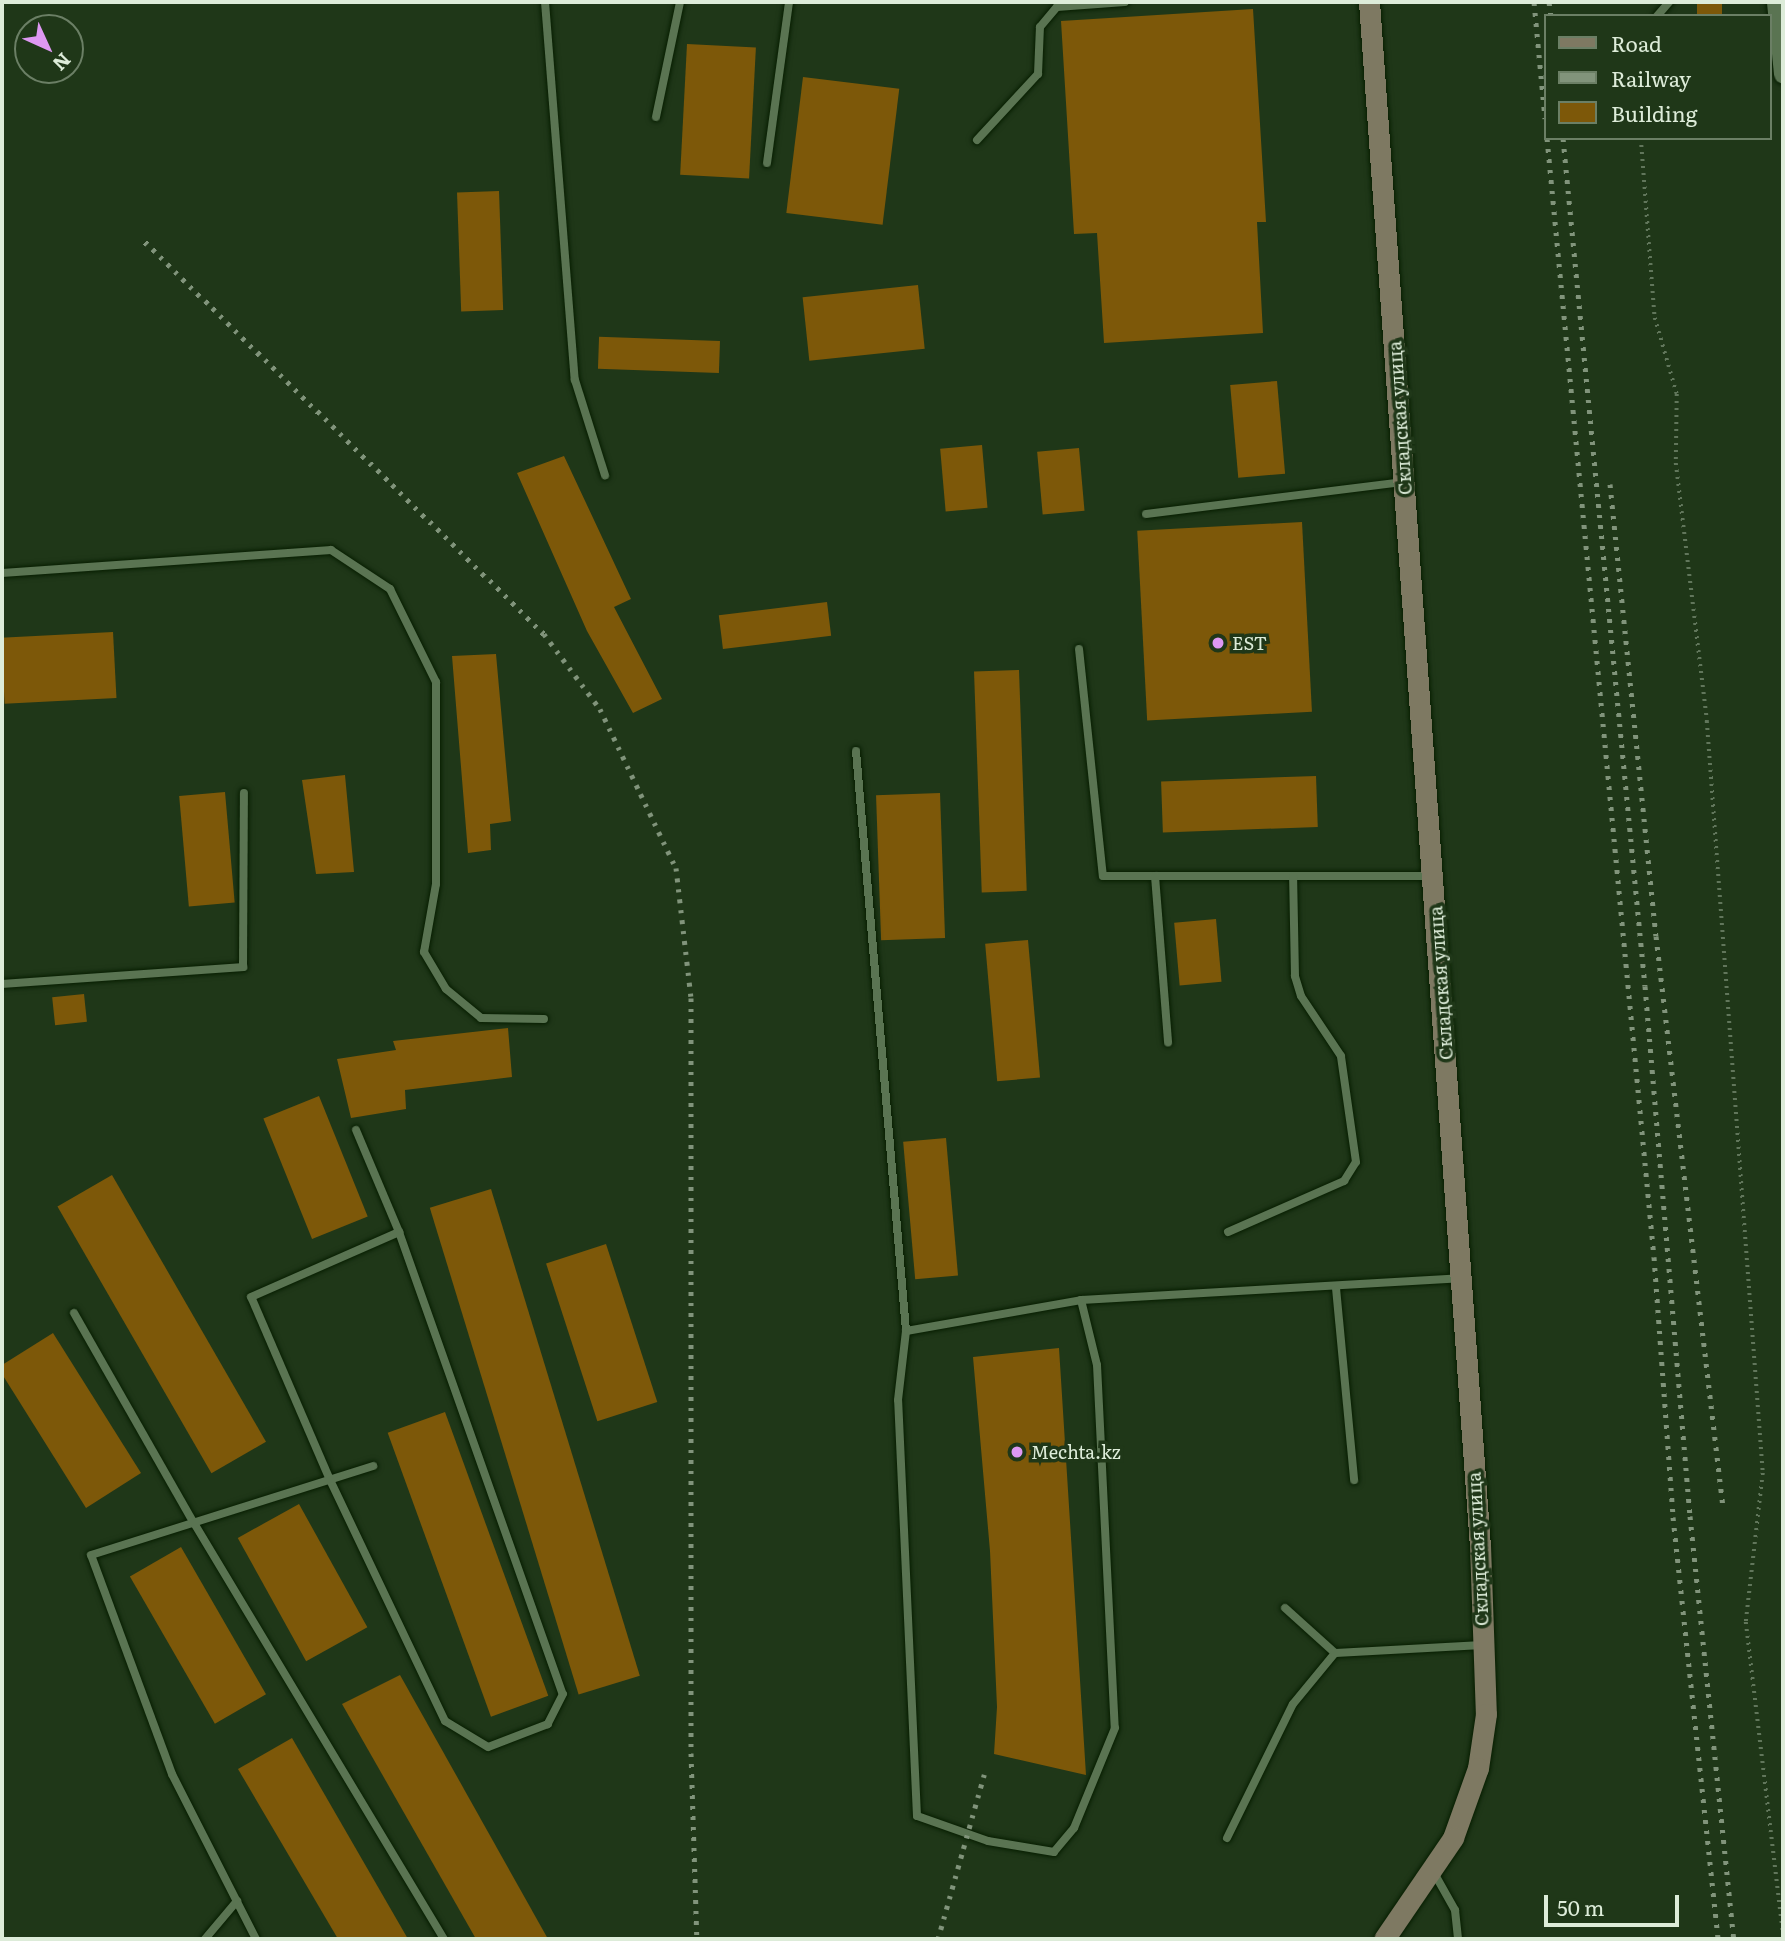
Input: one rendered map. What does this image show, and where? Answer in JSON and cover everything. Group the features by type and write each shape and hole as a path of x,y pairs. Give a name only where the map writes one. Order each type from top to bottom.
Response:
{"main road":[{"name":"Складская улица","path":"1369,2 1433,876 1486,1714 1478,1768 1453,1838 1384,1939"}],"street":[{"path":"1776,2 1783,74"}],"lane":[{"path":"545,2 575,380 605,475"},
{"path":"656,117 680,2"},
{"path":"766,163 789,2"},
{"path":"977,140 1038,74 1040,27 1056,6 1125,2"},
{"path":"1146,514 1405,481"},
{"path":"2,573 331,550 390,589 436,682 436,884 424,952 446,989 481,1018 544,1019"},
{"path":"1079,649 1103,876 1433,876"},
{"path":"856,751 906,1331 898,1400 917,1816 988,1841 1054,1852 1074,1828 1115,1727 1097,1364 1081,1300"},
{"path":"2,984 243,967 244,793"},
{"path":"1154,876 1168,1042"},
{"path":"1228,1232 1344,1181 1356,1162 1341,1056 1301,996 1295,976 1293,876"},
{"path":"356,1130 399,1232 563,1694 548,1724 488,1747 445,1721 330,1480 251,1297 399,1232"},
{"path":"906,1331 1081,1300 1336,1288 1460,1278"},
{"path":"1336,1288 1354,1480"},
{"path":"74,1313 194,1523 444,1939"},
{"path":"256,1939 172,1774 91,1555 373,1466"},
{"path":"1286,1608 1335,1653 1483,1645"},
{"path":"1227,1838 1293,1704 1335,1653"},
{"path":"1433,1869 1455,1910 1458,1939"},
{"path":"205,1939 237,1901"}],"path":[{"path":"1641,140 1655,317 1677,394 1676,463 1707,721 1763,1473 1746,1622 1783,1931"}],"building":[{"path":"1697,2 1722,2 1722,14 1697,14"},
{"path":"1253,9 1266,222 1257,222 1263,333 1104,343 1097,233 1074,234 1061,21"},
{"path":"687,44 756,48 749,178 680,175"},
{"path":"803,77 899,89 883,225 786,213"},
{"path":"499,191 503,310 461,311 457,192"},
{"path":"918,285 925,349 809,361 803,297"},
{"path":"599,337 720,341 719,373 598,369"},
{"path":"1277,381 1285,474 1238,478 1230,385"},
{"path":"982,445 987,508 946,511 940,449"},
{"path":"1079,448 1084,511 1043,514 1037,452"},
{"path":"564,456 631,599 614,607 662,699 633,713 587,631 517,473"},
{"path":"1302,522 1312,712 1147,720 1137,531"},
{"path":"827,602 831,636 723,649 719,615"},
{"path":"113,632 116,698 5,704 2,638"},
{"path":"496,654 511,821 490,824 491,850 468,853 452,656"},
{"path":"1019,670 1027,891 982,892 974,672"},
{"path":"345,775 354,872 316,874 302,780"},
{"path":"1316,776 1318,827 1163,832 1161,781"},
{"path":"225,792 235,903 189,907 179,796"},
{"path":"940,793 945,938 881,940 876,795"},
{"path":"1216,919 1221,982 1180,985 1174,923"},
{"path":"1028,940 1040,1077 997,1081 985,944"},
{"path":"84,994 87,1022 55,1025 52,997"},
{"path":"508,1028 512,1077 405,1090 406,1109 351,1118 337,1059 396,1050 393,1041"},
{"path":"319,1096 368,1217 312,1239 263,1118"},
{"path":"946,1138 958,1275 915,1279 903,1142"},
{"path":"112,1175 266,1442 211,1473 57,1206"},
{"path":"491,1189 640,1676 579,1694 430,1208"},
{"path":"606,1244 657,1402 597,1421 546,1263"},
{"path":"53,1333 141,1473 86,1508 2,1374 2,1365"},
{"path":"1059,1348 1086,1775 994,1754 997,1707 990,1551 973,1357"},
{"path":"445,1412 548,1696 491,1717 388,1433"},
{"path":"299,1504 367,1627 306,1661 238,1538"},
{"path":"181,1547 266,1694 215,1724 130,1576"},
{"path":"400,1675 548,1939 476,1939 342,1704"},
{"path":"292,1738 408,1939 338,1939 238,1769"}],"railway":[{"path":"1534,2 1544,107"},
{"path":"1549,2 1551,14"},
{"path":"1547,140 1654,1257 1673,1517 1718,1939"},
{"path":"1563,140 1645,986 1690,1516 1734,1939"},
{"path":"145,242 544,634 600,709 676,868 691,998 691,1753 697,1939"},
{"path":"1610,484 1656,936 1723,1507"},
{"path":"938,1939 985,1772"}],"place":[{"name":"EST","path":"1218,643"},
{"name":"Mechta.kz","path":"1017,1452"}]}
